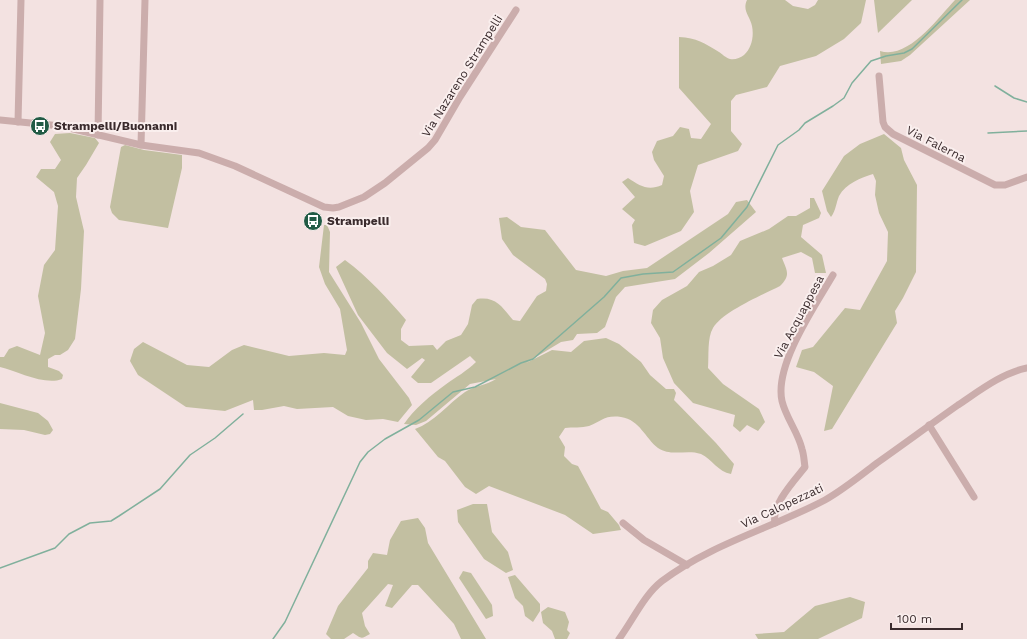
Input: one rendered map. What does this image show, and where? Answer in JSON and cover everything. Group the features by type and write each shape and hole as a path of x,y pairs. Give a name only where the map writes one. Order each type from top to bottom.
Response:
{"street":[{"path":"18,122 21,0"},
{"path":"98,135 100,0"},
{"path":"141,146 145,0"},
{"name":"Via Nazareno Strampelli","path":"0,120 61,126 141,146 184,150 205,154 235,166 324,207 333,208 357,200 378,188 430,147 516,10"},
{"name":"Via Falerna","path":"879,76 883,122 885,127 893,134 995,185 1004,185 1027,177"},
{"name":"Via Acquappesa","path":"775,523 774,514 777,506 805,467 802,448 782,400 782,376 794,345 833,275"},
{"name":"Via Calopezzati","path":"619,639 652,590 667,577 734,540 811,507 834,494 929,425 1000,378 1027,368"},
{"path":"929,425 974,497"},
{"path":"623,523 639,537 687,566"}],"shaded area":[{"path":"747,0 785,0 793,6 808,9 815,5 818,0 866,0 861,23 844,39 816,56 780,66 767,87 736,95 731,101 731,131 742,144 738,151 698,165 690,191 694,212 681,231 645,246 634,243 632,225 635,220 622,209 635,197 622,182 628,178 648,188 662,185 664,176 654,160 652,152 657,141 673,136 680,127 689,129 691,138 701,139 711,124 679,88 679,37 691,38 709,46 730,59 741,57 749,49 753,34 751,22 745,7"},
{"path":"874,0 912,0 878,33"},
{"path":"955,0 970,0 910,55 901,61 881,64 880,51 891,52 912,44 922,36"},
{"path":"70,133 95,138 99,143 77,178 76,197 84,231 81,289 75,339 68,350 60,355 55,355 48,359 48,367 59,371 63,375 62,379 48,381 0,367 0,357 4,357 9,349 17,346 40,355 45,333 38,296 44,265 55,250 58,206 54,192 36,177 41,169 55,169 61,160 50,142 55,134"},
{"path":"884,134 901,148 904,160 917,185 916,272 895,311 897,323 832,429 824,431 833,386 814,372 796,367 802,350 813,347 845,308 860,310 887,261 888,232 879,213 875,195 876,181 873,174 859,179 842,191 831,217 827,211 822,191 844,156 860,144"},
{"path":"125,145 144,150 182,155 182,168 168,228 119,220 112,213 110,207 121,147"},
{"path":"810,198 814,198 821,213 819,218 803,225 801,237 822,255 826,273 815,273 812,258 801,252 782,258 787,276 780,286 733,310 718,322 711,332 708,368 723,384 759,409 765,422 758,431 747,425 740,432 733,426 735,415 693,403 674,383 663,358 660,338 651,323 653,310 662,300 687,286 699,272 713,266 731,255 740,241 769,229 788,216 796,216 810,208"},
{"path":"747,200 756,212 709,253 675,279 625,287 616,297 605,327 597,333 577,334 573,340 561,342 526,363 552,350 571,352 584,341 606,338 619,344 641,362 650,375 666,389 674,389 676,393 674,400 716,443 734,464 731,474 722,471 701,454 663,451 653,444 638,425 621,417 607,418 586,427 565,428 559,437 565,447 564,456 572,464 578,466 601,509 608,512 619,525 621,530 593,534 565,515 489,486 476,494 465,487 445,461 438,457 415,429 435,417 465,392 496,379 470,384 426,421 416,425 404,424 429,398 476,362 470,356 431,383 418,383 411,377 425,360 422,358 407,369 387,353 358,315 336,267 345,260 370,281 392,304 406,320 401,329 401,340 409,346 433,345 437,350 446,341 461,335 468,324 472,305 477,299 489,299 494,301 502,307 513,320 520,321 537,296 546,291 547,284 545,279 513,255 502,239 499,218 507,217 521,227 545,230 576,270 606,276 623,271 647,268 728,214 736,202"},
{"path":"324,225 327,225 330,232 329,272 361,323 379,359 409,398 412,405 398,422 383,419 366,420 348,416 333,407 297,409 284,406 254,410 253,400 225,411 186,407 138,375 130,361 134,349 143,342 187,365 209,367 232,350 244,345 289,356 324,353 345,355 347,350 340,309 325,284 319,267"},
{"path":"0,403 38,413 48,421 53,430 50,434 45,435 24,430 0,429"},
{"path":"473,504 487,504 492,532 508,552 513,570 506,573 484,559 458,522 457,510"},
{"path":"418,518 425,528 428,543 486,639 461,639 454,624 418,585 412,585 392,608 385,606 393,585 388,584 362,613 365,626 370,634 362,638 353,633 344,639 331,639 326,634 338,606 368,568 368,561 373,553 387,555 390,540 401,521"},
{"path":"463,571 471,573 492,605 493,616 486,619 459,578"},
{"path":"515,575 540,604 540,611 533,622 525,616 523,606 515,598 508,577"},
{"path":"850,597 865,602 862,618 818,639 758,639 755,634 784,632 815,606"},
{"path":"548,607 565,612 569,622 567,630 570,633 567,639 555,639 552,631 543,623 541,612"}],"waterway":[{"path":"273,639 285,622 360,462 368,452 385,439 419,420 453,392 475,387 521,363 533,359 604,297 621,278 643,274 673,272 721,238 747,207 778,145 799,130 805,123 844,98 852,83 871,61 886,56 904,53 912,49 962,0"},
{"path":"995,86 1014,98 1027,102"},
{"path":"988,133 1027,131"},
{"path":"0,568 55,548 69,534 90,523 111,521 119,516 160,489 190,455 215,438 243,414"}],"place":[{"name":"Strampelli/Buonanni","path":"40,126"},
{"name":"Strampelli","path":"313,221"}]}
